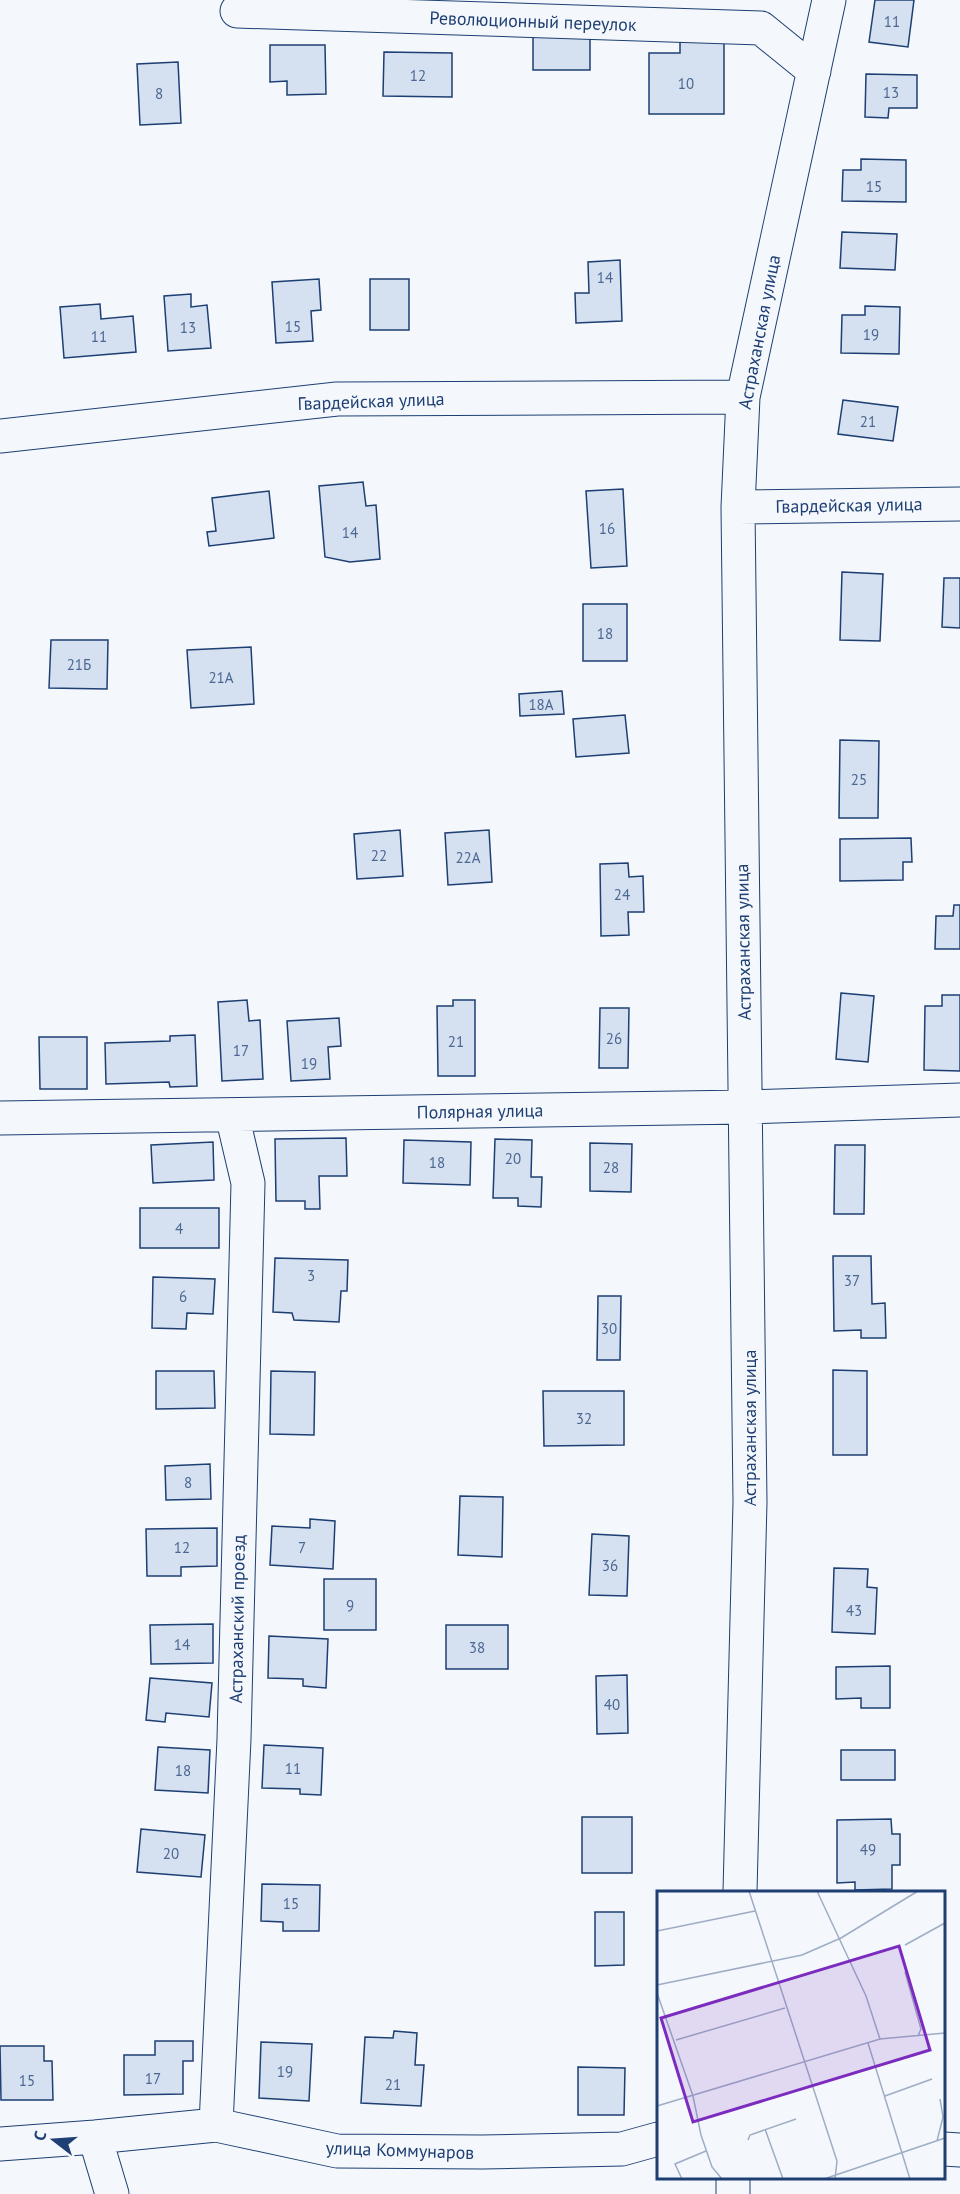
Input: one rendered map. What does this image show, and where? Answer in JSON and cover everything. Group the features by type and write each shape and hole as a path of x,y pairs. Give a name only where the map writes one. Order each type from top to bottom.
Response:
{"street":[{"name":"Астраханская улица","path":"740,1891 750,1502 738,507 743,397 830,0"},
{"name":"Революционный переулок","path":"237,11 761,28 814,71"},
{"name":"Гвардейская улица","path":"0,435 337,399 743,397"},
{"name":"Гвардейская улица","path":"738,507 960,504"},
{"name":"Полярная улица","path":"0,1118 745,1107 960,1100"},
{"name":"Астраханский проезд","path":"216,2125 234,1739 248,1182 232,1115"},
{"name":"улица Коммунаров","path":"0,2144 216,2125 337,2151 482,2152 622,2149 657,2139"},
{"path":"95,2137 112,2194"},
{"path":"945,2149 960,2150"}],"building":[{"path":"875,0 914,0 908,47 869,42"},
{"path":"533,37 590,37 590,70 533,70"},
{"path":"724,41 724,114 649,114 649,53 680,53 680,42"},
{"path":"270,45 325,45 326,94 287,95 287,81 270,82"},
{"path":"384,52 452,53 452,97 383,96"},
{"path":"178,62 181,123 140,125 137,64"},
{"path":"866,74 917,75 917,108 889,108 888,118 865,117"},
{"path":"861,159 906,160 906,202 842,201 843,170 861,170"},
{"path":"842,232 897,234 895,270 840,268"},
{"path":"620,260 622,321 576,323 575,293 589,293 588,262"},
{"path":"319,279 321,310 311,311 313,341 276,343 272,282"},
{"path":"370,279 409,279 409,330 370,330"},
{"path":"191,294 191,307 207,305 211,348 168,351 164,296"},
{"path":"100,304 101,319 133,316 136,352 64,358 60,307"},
{"path":"865,306 900,307 899,354 841,353 842,315 865,315"},
{"path":"843,400 898,407 893,441 838,434"},
{"path":"363,482 366,506 376,505 380,559 350,562 325,557 319,486"},
{"path":"623,489 627,566 591,568 586,491"},
{"path":"269,491 274,538 209,546 207,532 216,531 212,498"},
{"path":"842,572 883,574 880,641 840,640"},
{"path":"944,578 960,578 960,628 942,627"},
{"path":"583,604 627,604 627,661 583,661"},
{"path":"51,640 108,640 107,689 49,688"},
{"path":"251,647 254,704 191,708 187,650"},
{"path":"562,691 564,714 520,716 519,694"},
{"path":"625,715 629,753 576,757 573,719"},
{"path":"840,740 879,741 878,818 839,818"},
{"path":"400,830 403,876 357,879 354,834"},
{"path":"489,830 492,882 448,885 445,833"},
{"path":"911,838 912,862 903,862 903,880 840,881 840,839"},
{"path":"628,863 629,877 643,876 644,912 628,912 629,935 601,936 600,864"},
{"path":"954,905 960,905 960,949 935,949 936,916 953,916"},
{"path":"841,993 874,996 868,1062 836,1059"},
{"path":"942,995 960,995 960,1071 924,1070 925,1006 942,1006"},
{"path":"247,1000 249,1021 260,1020 263,1079 222,1081 218,1002"},
{"path":"453,1000 475,1000 475,1076 438,1076 437,1006 453,1006"},
{"path":"600,1008 629,1008 628,1068 599,1068"},
{"path":"339,1018 341,1046 328,1047 330,1079 291,1081 287,1021"},
{"path":"195,1035 197,1086 170,1087 169,1082 106,1084 105,1043 170,1041 170,1036"},
{"path":"39,1037 87,1037 87,1089 40,1089"},
{"path":"346,1138 347,1176 319,1176 320,1209 305,1209 305,1201 276,1201 275,1139"},
{"path":"495,1139 532,1140 531,1177 542,1177 541,1207 518,1206 518,1198 493,1198"},
{"path":"404,1140 471,1142 470,1185 403,1183"},
{"path":"213,1142 214,1180 153,1183 151,1145"},
{"path":"590,1143 632,1144 631,1192 590,1191"},
{"path":"835,1145 865,1145 864,1214 834,1214"},
{"path":"140,1208 219,1208 219,1248 140,1248"},
{"path":"833,1256 871,1256 872,1304 885,1303 886,1338 861,1338 861,1330 834,1331"},
{"path":"275,1258 348,1260 347,1291 341,1291 339,1322 294,1320 292,1313 273,1312"},
{"path":"153,1277 215,1279 213,1314 187,1313 186,1329 152,1328"},
{"path":"598,1296 621,1296 620,1360 597,1360"},
{"path":"833,1370 867,1371 867,1455 833,1455"},
{"path":"156,1371 214,1371 215,1408 156,1409"},
{"path":"271,1371 315,1372 314,1435 270,1434"},
{"path":"543,1391 624,1391 624,1445 544,1446"},
{"path":"210,1464 211,1499 166,1500 165,1466"},
{"path":"460,1496 503,1497 502,1557 458,1555"},
{"path":"310,1519 335,1521 333,1569 270,1565 272,1526 310,1528"},
{"path":"217,1528 217,1566 181,1567 181,1576 147,1576 146,1529"},
{"path":"592,1534 629,1536 627,1596 589,1595"},
{"path":"834,1568 868,1569 867,1587 877,1588 875,1634 832,1632"},
{"path":"324,1579 376,1579 376,1630 324,1630"},
{"path":"213,1624 213,1663 151,1664 150,1625"},
{"path":"446,1625 508,1625 508,1669 446,1669"},
{"path":"269,1636 328,1639 326,1688 303,1686 303,1679 268,1678"},
{"path":"890,1666 890,1708 861,1708 861,1698 836,1699 836,1667"},
{"path":"627,1675 628,1733 597,1734 596,1676"},
{"path":"150,1678 212,1683 209,1717 166,1713 165,1722 146,1720"},
{"path":"264,1745 323,1748 321,1795 300,1794 300,1789 262,1788"},
{"path":"158,1747 210,1750 208,1793 155,1790"},
{"path":"841,1750 895,1750 895,1780 841,1780"},
{"path":"582,1817 632,1817 632,1873 582,1873"},
{"path":"891,1819 892,1834 900,1834 900,1865 892,1865 892,1889 855,1890 855,1882 837,1883 837,1820"},
{"path":"141,1829 205,1835 201,1877 137,1872"},
{"path":"262,1884 320,1885 319,1931 283,1931 283,1922 261,1921"},
{"path":"595,1912 624,1912 624,1965 595,1966"},
{"path":"394,2031 417,2033 415,2065 424,2065 421,2106 361,2103 365,2037 393,2038"},
{"path":"155,2041 193,2041 193,2061 183,2061 183,2094 124,2095 124,2055 155,2055"},
{"path":"261,2042 312,2044 309,2101 259,2098"},
{"path":"0,2046 44,2046 44,2061 52,2061 53,2100 1,2100"},
{"path":"578,2067 625,2068 624,2115 578,2115"}]}
